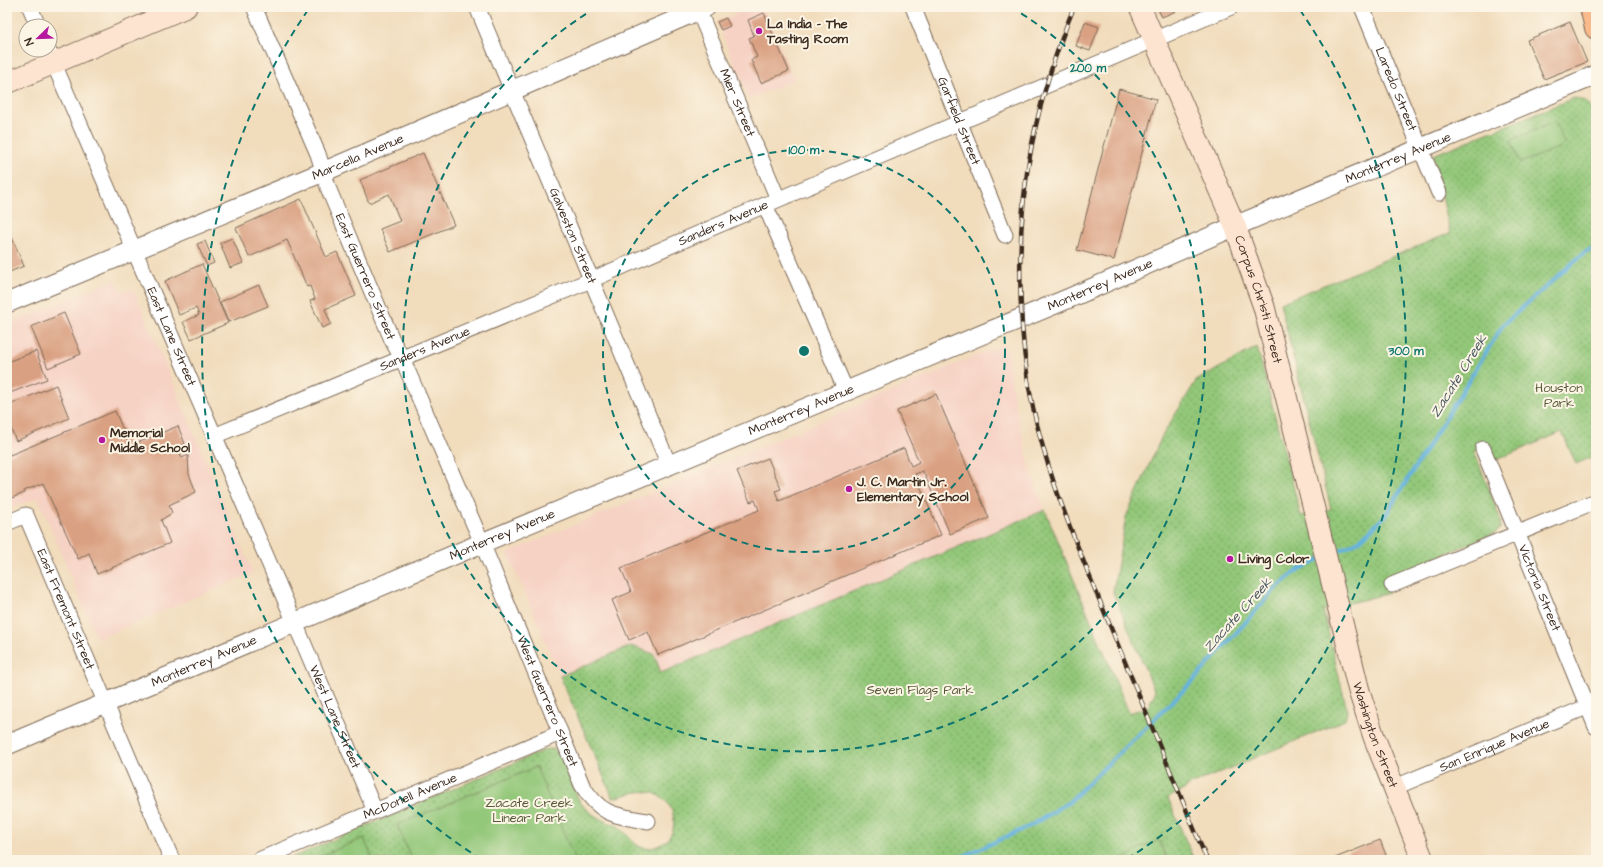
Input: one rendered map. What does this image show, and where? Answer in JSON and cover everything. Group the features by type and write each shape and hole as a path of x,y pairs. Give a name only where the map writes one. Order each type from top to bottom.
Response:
{"main road":[{"path":"58,54 186,7"},
{"name":"Corpus Christi Street","path":"1140,7 1235,226 1264,307 1338,606"},
{"path":"1590,7 1596,28"},
{"path":"7,83 49,58"},
{"name":"Washington Street","path":"1338,606 1359,691 1374,738 1423,860"}],"street":[{"path":"30,7 35,18"},
{"name":"East Guerrero Street","path":"254,7 318,154 329,190 390,335 402,358 482,543"},
{"name":"Galveston Street","path":"477,7 669,465"},
{"name":"Garfield Street","path":"913,7 1004,235"},
{"name":"Sanders Avenue","path":"214,436 591,280 1231,7"},
{"name":"Laredo Street","path":"1362,7 1439,192"},
{"name":"Marcella Avenue","path":"7,303 323,172 701,8"},
{"name":"Mier Street","path":"701,8 771,202 846,391"},
{"name":"East Lane Street","path":"51,58 295,623"},
{"name":"Monterrey Avenue","path":"7,745 482,543 1072,297 1235,226 1596,75"},
{"name":"Victoria Street","path":"1483,449 1517,533 1592,705 1596,728"},
{"path":"1392,585 1596,501"},
{"name":"East Fremont Street","path":"7,523 26,515 172,860"},
{"name":"West Guerrero Street","path":"482,543 582,785 590,798 599,808 619,816 648,821"},
{"name":"West Lane Street","path":"295,623 375,811"},
{"name":"San Enrique Avenue","path":"1393,788 1592,705"},
{"name":"McDonell Avenue","path":"259,860 560,733"}],"shaded area":[{"path":"751,7 763,7 794,80 749,99 717,22"},
{"name":"Memorial Middle School","path":"116,279 121,292 133,288 253,573 97,639 38,497 7,510 7,325"},
{"name":"J. C. Martin Jr. Elementary School","path":"1002,345 1007,349 1014,400 1030,468 1045,510 661,673 654,654 631,646 560,676 508,553"}],"green space":[{"path":"1574,98 1586,102 1593,111 1596,119 1596,455 1576,464 1562,432 1496,460 1490,445 1474,451 1501,521 1500,529 1495,533 1386,579 1389,593 1323,610 1347,710 1345,720 1190,785 1168,798 1194,860 286,860 547,749 554,749 558,753 581,803 589,811 595,816 619,827 640,847 650,848 661,845 669,838 673,830 674,820 672,811 667,802 659,796 649,792 635,792 613,798 560,676 631,646 654,654 661,673 1045,510 1129,713 1148,707 1155,692 1113,592 1126,517 1162,436 1196,381 1257,347 1301,516 1331,509 1280,303 1450,233 1433,155"},
{"path":"1555,122 1565,145 1520,163 1511,140"},
{"name":"Zacate Creek Linear Park","path":"536,767 575,860 412,860 397,825"},
{"path":"364,838 373,860 311,860"},
{"path":"1159,840 1167,860 1122,860 1142,847"}],"building":[{"path":"1157,7 1175,7 1176,11 1162,17"},
{"path":"764,13 789,71 761,83 751,60 757,57 749,38 754,36 748,20"},
{"path":"726,18 730,26 721,30 717,22"},
{"path":"1085,22 1099,27 1090,51 1076,46"},
{"path":"1570,22 1587,62 1544,79 1527,40"},
{"path":"1119,89 1156,99 1114,260 1077,250"},
{"path":"423,153 454,225 390,252 380,229 400,221 389,194 369,203 360,180"},
{"path":"301,199 326,257 337,252 356,296 325,309 331,324 322,328 310,301 315,299 310,286 307,287 287,240 249,257 236,228"},
{"path":"7,226 24,266 7,273"},
{"path":"232,238 243,263 230,268 220,243"},
{"path":"205,241 214,263 207,266 197,244"},
{"path":"202,264 228,323 191,339 183,322 199,315 196,308 179,315 165,281"},
{"path":"259,285 268,306 229,322 220,302"},
{"path":"64,313 81,354 48,368 31,327"},
{"path":"36,351 47,379 7,394 7,362"},
{"path":"56,385 69,418 16,441 7,419 7,406"},
{"path":"936,394 989,518 950,534 923,471 915,474 941,535 658,655 648,632 629,640 612,600 631,592 621,568 759,510 755,500 750,502 737,471 768,458 781,489 775,491 779,501 904,448 911,466 919,462 897,411"},
{"path":"115,411 130,446 178,426 185,444 178,447 182,458 188,455 189,474 196,492 169,505 172,513 161,520 170,543 97,574 89,553 78,559 43,483 7,500 7,449 10,455"},
{"path":"1380,840 1388,860 1330,860"}],"waterway":[{"name":"Zacate Creek","path":"1331,554 1359,541 1385,516 1503,325 1585,252 1596,247"},
{"name":"Zacate Creek","path":"955,860 1030,826 1069,802 1195,679 1277,587 1298,570 1321,559"}],"railway":[{"path":"1074,7 1061,40 1044,92 1027,172 1021,232 1020,293 1024,353 1028,381 1042,445 1062,507 1207,860"}],"place":[{"name":"La India - The Tasting Room","path":"759,31"},
{"name":"Memorial Middle School","path":"102,440"},
{"name":"J. C. Martin Jr. Elementary School","path":"849,489"},
{"name":"Living Color","path":"1230,559"}],"park label":[{"name":"Houston Park","path":"1559,396"},
{"name":"Seven Flags Park","path":"920,690"}]}
